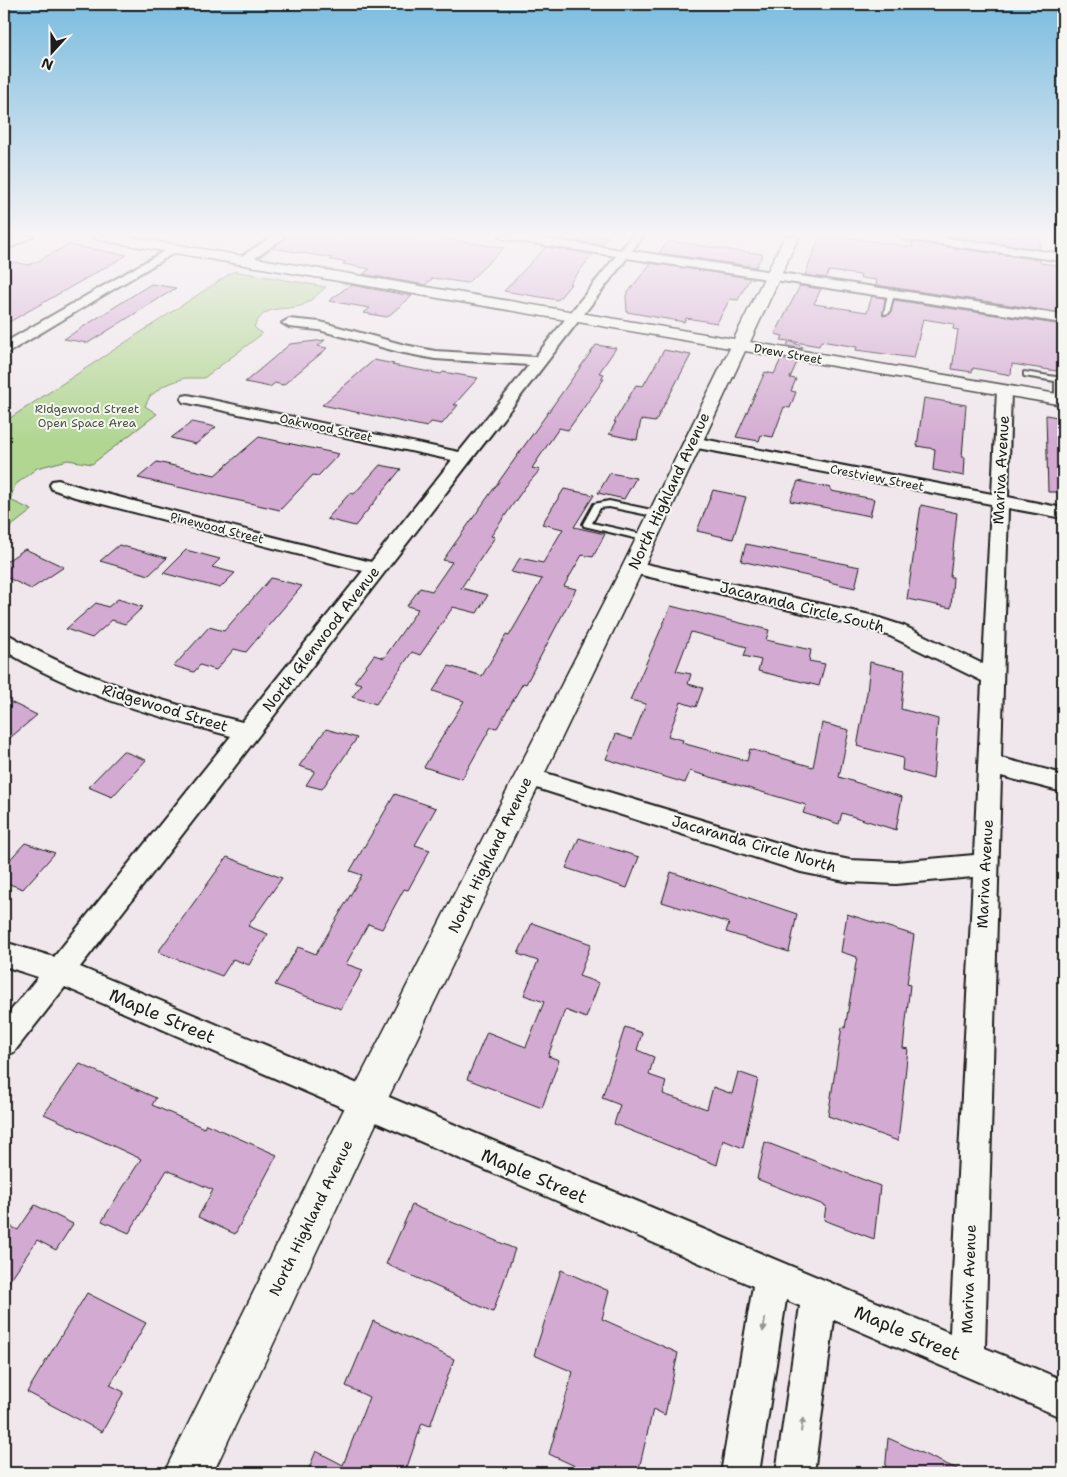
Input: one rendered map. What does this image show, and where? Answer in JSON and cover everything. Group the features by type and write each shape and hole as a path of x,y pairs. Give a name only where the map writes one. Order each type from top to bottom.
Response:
{"street":[{"path":"4,349 78,305"},
{"name":"Drew Street","path":"502,305 1061,400"},
{"name":"North Glenwood Avenue","path":"4,1042 583,305"},
{"name":"North Highland Avenue","path":"188,1473 366,1104 640,552 759,305"},
{"path":"966,305 1063,319"},
{"path":"289,323 320,326 396,347 435,355 540,361"},
{"name":"Mariva Avenue","path":"966,1359 1004,390"},
{"name":"Oakwood Street","path":"188,399 463,458"},
{"name":"Crestview Street","path":"692,442 1063,513"},
{"name":"Pinewood Street","path":"58,485 90,495 376,568"},
{"name":"Jacaranda Circle South","path":"640,552 897,631 992,677"},
{"name":"Ridgewood Street","path":"4,641 23,654 80,682 136,703 247,732"},
{"path":"990,764 1063,783"},
{"name":"Jacaranda Circle North","path":"529,777 801,861 850,871 896,873 984,865"},
{"name":"Maple Street","path":"4,954 59,972 819,1297 1063,1399"},
{"path":"740,1473 772,1277"},
{"path":"796,1473 819,1297"}],"lane":[{"path":"886,313 888,305"},
{"path":"1027,374 1059,380 1061,400"},
{"path":"640,552 587,524 597,506 609,504 658,514"}],"green space":[{"name":"Ridgewood Street Open Space Area","path":"182,305 303,305 274,310 263,315 254,327 262,334 204,378 185,378 165,385 150,396 145,406 157,414 92,464 68,460 37,468 15,485 10,500 32,510 4,532 4,422"}],"building":[{"path":"4,305 39,305 4,325"},
{"path":"118,305 149,305 88,343 64,339"},
{"path":"352,305 401,305 387,317 364,313 370,308"},
{"path":"627,305 727,305 717,323 686,318 684,322 627,312"},
{"path":"790,305 820,305 867,312 869,305 884,305 883,316 891,313 893,305 927,305 1063,325 1063,372 1012,364 1011,375 973,368 972,372 952,369 958,330 953,329 954,324 923,319 914,358 856,350 857,347 821,341 819,346 790,341 803,347 802,349 787,346 789,341 781,340 783,336 775,334"},
{"path":"1009,305 1063,305 1063,313"},
{"path":"325,340 318,346 327,348 283,385 275,383 270,387 245,382 290,344"},
{"path":"596,345 616,348 599,373 604,374 601,379 604,379 568,430 559,428 532,468 540,470 525,487 491,536 495,537 461,588 488,595 477,613 453,607 420,655 412,652 376,704 352,697 362,684 354,682 374,655 384,658 418,609 407,606 420,588 432,591 452,562 443,560"},
{"path":"664,350 691,355 655,422 641,420 637,440 609,434 636,385 643,386"},
{"path":"781,359 797,362 790,378 796,379 791,391 796,392 790,408 784,407 773,437 761,435 759,441 736,437 765,372 774,374"},
{"path":"374,360 441,374 443,372 478,378 454,405 458,405 442,424 431,422 427,427 322,405"},
{"path":"924,398 966,405 962,457 965,457 964,476 933,470 935,449 917,446"},
{"path":"1046,415 1063,418 1063,492 1048,492"},
{"path":"192,422 216,427 196,444 171,438"},
{"path":"259,437 339,454 318,476 313,475 280,510 138,478 157,462 215,475"},
{"path":"380,465 401,469 355,526 327,519 350,493 354,494"},
{"path":"610,473 636,478 624,499 598,493"},
{"path":"798,481 831,488 831,491 874,499 870,516 790,501"},
{"path":"564,489 594,495 574,527 605,534 593,557 582,555 564,586 576,589 526,684 523,683 497,728 491,727 462,779 424,767 464,701 433,691 449,666 482,676 506,635 509,636 542,579 511,572 520,558 543,563 563,529 542,524"},
{"path":"713,490 746,497 733,539 697,531"},
{"path":"921,505 957,513 950,577 953,577 951,608 907,599"},
{"path":"746,544 860,567 855,588 741,561"},
{"path":"119,545 167,558 149,575 100,561"},
{"path":"25,549 64,567 31,589 4,576 4,563"},
{"path":"186,550 220,559 212,567 235,573 220,588 163,573"},
{"path":"271,578 302,586 246,652 234,649 216,670 200,665 194,672 174,666 209,627 224,631"},
{"path":"118,599 143,607 125,624 112,620 92,638 66,629 96,603 108,607"},
{"path":"671,606 769,630 766,640 811,650 809,661 825,664 819,686 758,671 761,660 744,656 747,647 691,632 676,671 691,674 688,684 703,688 696,707 681,702 668,736 683,740 682,743 747,761 750,749 813,767 822,723 849,730 839,777 902,797 896,830 842,813 839,824 803,813 806,805 690,771 685,783 606,759 616,734 632,739 646,704 630,700"},
{"path":"870,662 905,670 901,709 938,719 933,779 902,770 903,758 857,746 867,693"},
{"path":"4,699 37,715 4,743"},
{"path":"326,729 357,738 322,789 306,785 315,771 299,766"},
{"path":"123,751 146,760 112,797 88,787"},
{"path":"395,794 436,808 415,845 430,850 408,890 404,889 382,929 368,924 346,964 363,970 341,1009 275,985 298,947 316,954 362,875 350,871"},
{"path":"579,838 639,857 627,888 566,868"},
{"path":"25,843 55,853 23,889 4,882 4,866"},
{"path":"227,857 282,878 248,926 268,934 249,965 233,959 222,976 158,952"},
{"path":"671,872 797,914 789,952 726,932 729,923 662,902"},
{"path":"847,914 914,935 907,984 910,985 903,1048 908,1049 898,1141 828,1116 842,1027 845,1028 857,957 841,952"},
{"path":"532,923 591,944 579,976 599,983 586,1018 565,1010 548,1056 559,1060 542,1108 467,1079 487,1032 526,1047 544,1002 524,995 538,961 518,954"},
{"path":"625,1027 642,1033 637,1050 654,1057 649,1075 666,1081 663,1094 707,1109 713,1087 732,1094 738,1072 758,1079 743,1148 723,1140 717,1165 614,1124 620,1105 602,1098"},
{"path":"80,1064 156,1098 152,1105 204,1128 206,1124 277,1155 235,1234 198,1217 213,1190 167,1170 129,1233 102,1221 141,1159 44,1114"},
{"path":"765,1142 880,1186 874,1239 824,1220 826,1206 757,1179"},
{"path":"35,1205 73,1224 56,1250 37,1240 4,1289 4,1223 18,1230"},
{"path":"412,1205 515,1249 493,1312 386,1264"},
{"path":"561,1270 609,1291 602,1319 678,1353 665,1415 653,1409 638,1473 575,1473 577,1467 549,1454 573,1372 534,1355"},
{"path":"87,1293 146,1323 110,1385 124,1392 102,1432 27,1392"},
{"path":"373,1321 454,1359 430,1426 422,1423 405,1473 307,1473 316,1451 343,1465 369,1397 346,1386"},
{"path":"888,1438 966,1473 885,1473"}]}
